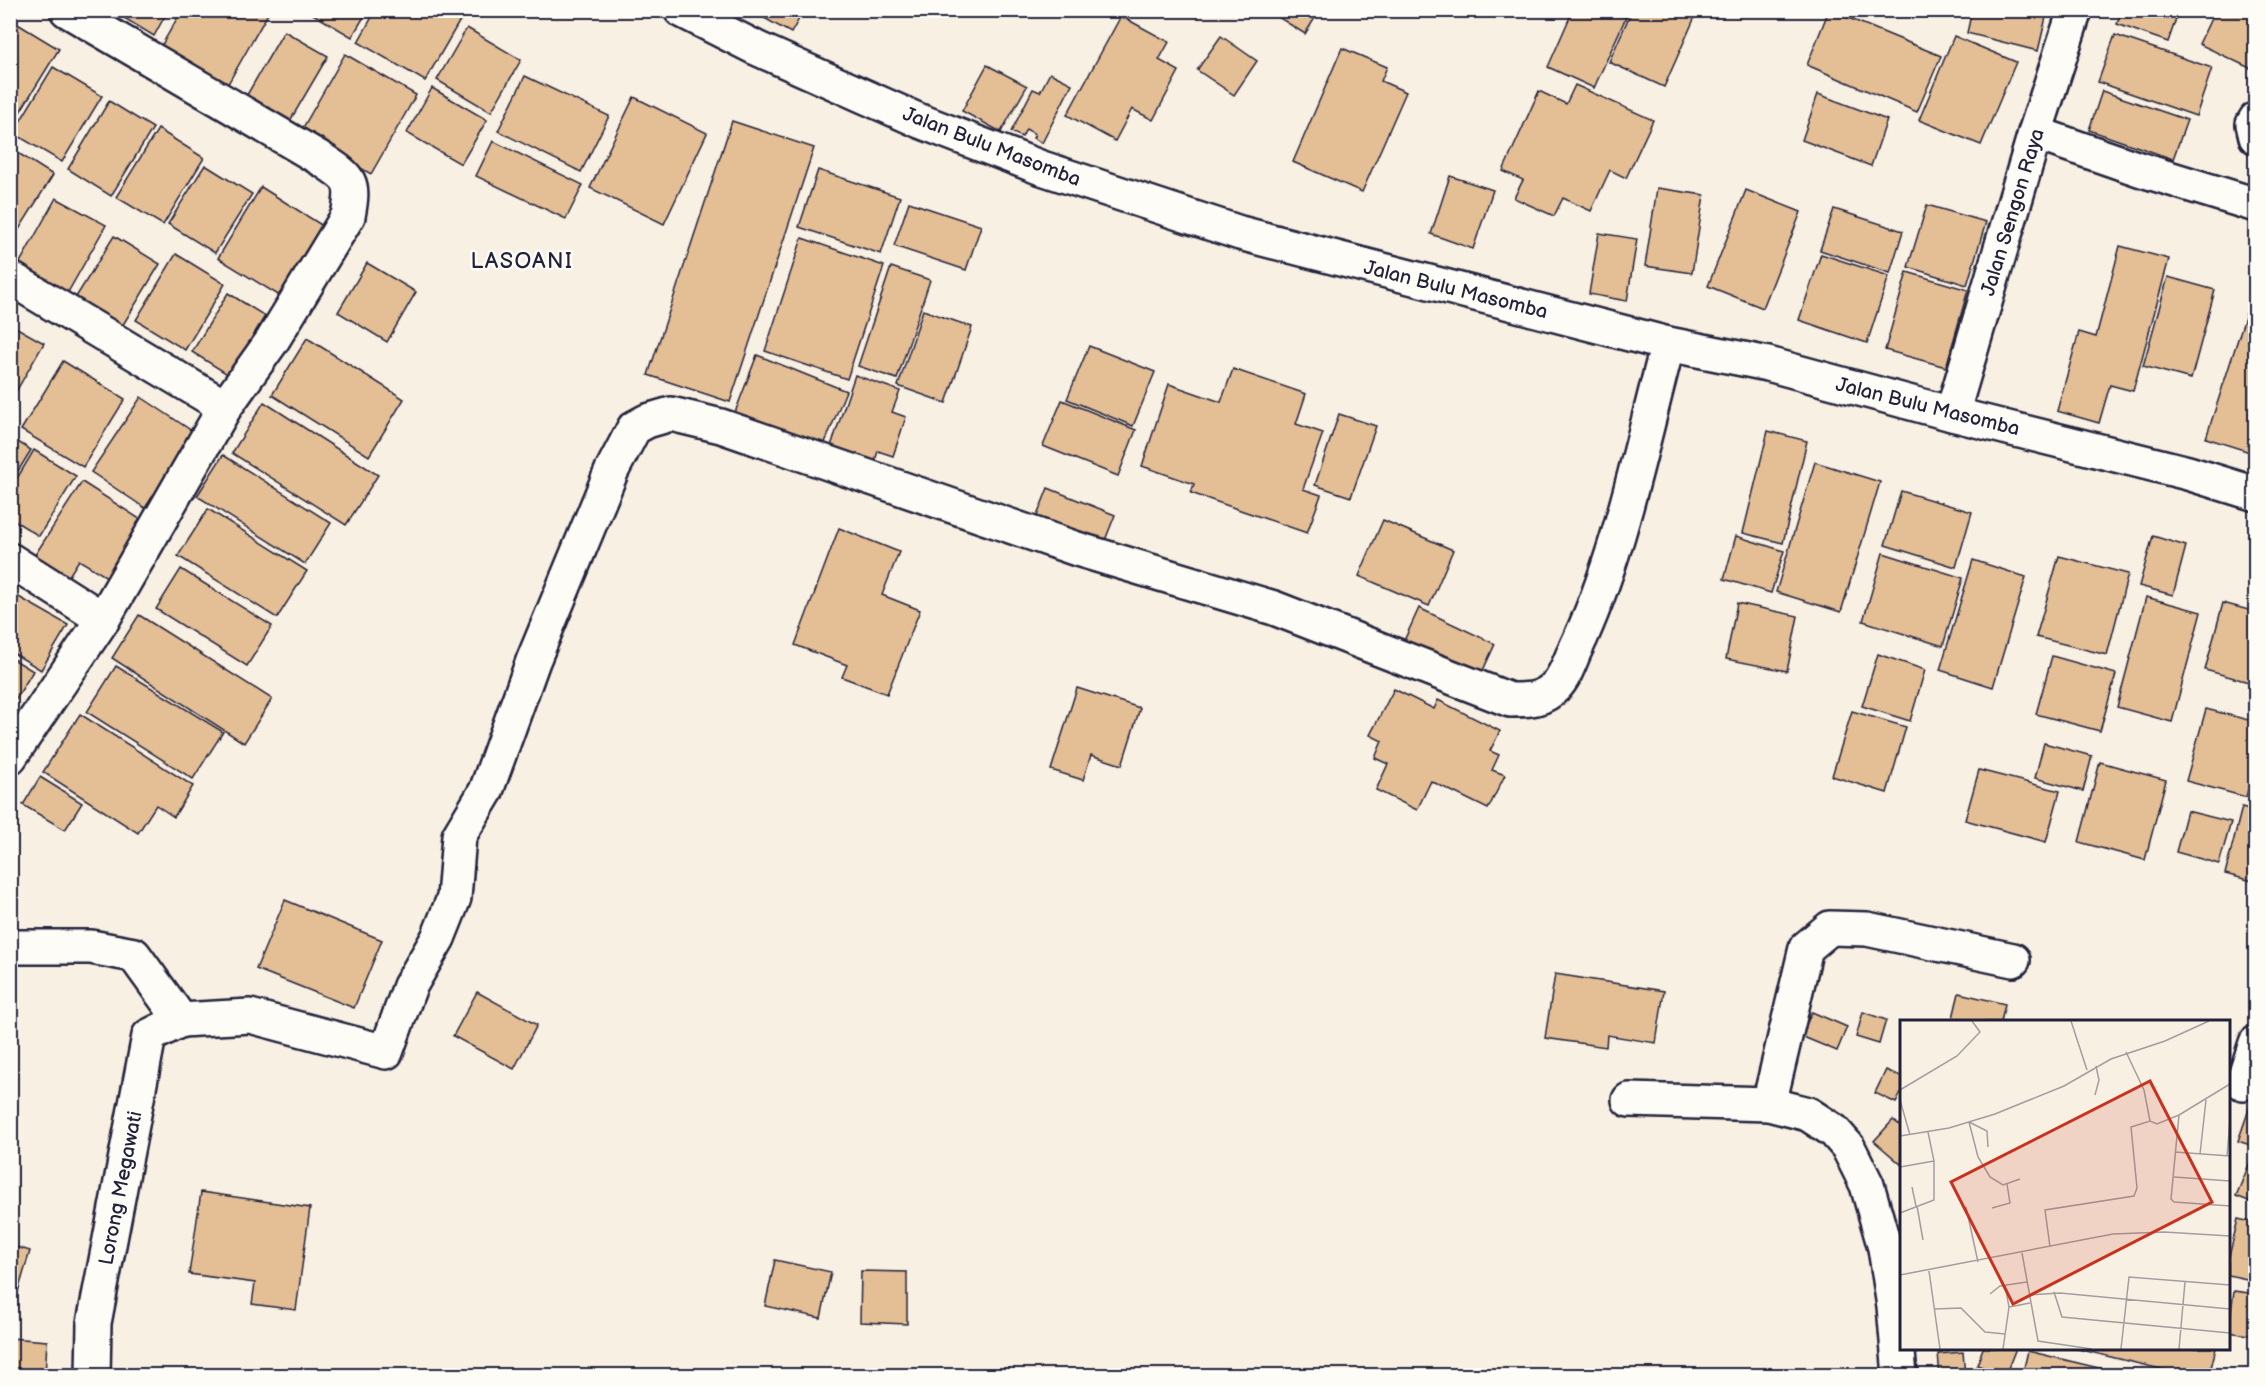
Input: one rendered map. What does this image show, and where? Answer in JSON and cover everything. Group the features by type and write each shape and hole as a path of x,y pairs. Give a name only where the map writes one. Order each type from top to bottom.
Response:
{"street":[{"path":"10,757 103,619 225,407 272,341 348,216 352,195 349,182 342,173 321,159 67,10"},
{"name":"Jalan Bulu Masomba","path":"681,10 756,48 920,121 1050,170 1240,233 1668,344 1768,364 1952,414 2188,473 2256,494"},
{"name":"Jalan Sengon Raya","path":"1952,414 2035,133 2075,10"},
{"path":"2256,119 2253,124 2256,137"},
{"path":"2035,133 2139,169 2256,205"},
{"path":"10,278 225,407"},
{"path":"10,947 91,947 134,955 181,1020 250,1016 386,1052 410,986 438,938 454,898 459,836 486,791 533,661 612,470 634,428 647,421 671,414 721,426 1077,549 1274,608 1510,700 1529,700 1545,696 1559,684 1583,633 1613,551 1668,344"},
{"path":"10,560 103,619"},
{"path":"1769,1104 1806,948 1830,928 1866,929 2013,960"},
{"name":"Lorong Megawati","path":"93,1376 94,1323 149,1036 181,1020"},
{"path":"2243,1083 2256,1043"},
{"path":"1629,1100 1769,1104 1808,1114 1834,1131 1848,1147 1867,1185 1885,1248 1894,1306 1900,1376"}],"building":[{"path":"111,10 168,10 154,36"},
{"path":"182,10 270,10 225,89 159,50"},
{"path":"306,10 368,10 352,37"},
{"path":"376,10 466,10 425,81 358,42"},
{"path":"750,10 804,10 791,33"},
{"path":"1267,10 1320,10 1305,34"},
{"path":"1573,10 1612,10 1626,17 1594,88 1548,67"},
{"path":"1632,10 1698,10 1664,87 1609,62"},
{"path":"1829,10 1941,56 1917,112 1807,65"},
{"path":"1972,10 2035,10 2047,13 2038,51 1967,33"},
{"path":"2122,10 2179,10 2168,42 2117,24"},
{"path":"2215,10 2256,10 2256,71 2199,44"},
{"path":"1121,16 1169,42 1159,60 1179,71 1153,120 1132,109 1115,141 1067,115"},
{"path":"10,21 59,49 10,128"},
{"path":"467,28 521,60 491,112 437,80"},
{"path":"284,31 328,56 287,126 244,100"},
{"path":"2115,35 2212,68 2196,116 2098,82"},
{"path":"1221,36 1257,61 1234,95 1197,70"},
{"path":"1954,36 2016,62 1981,145 1919,120"},
{"path":"1342,48 1387,67 1381,81 1406,92 1362,192 1293,162"},
{"path":"345,54 416,95 371,174 300,133"},
{"path":"987,65 1027,86 1001,132 962,111"},
{"path":"53,67 102,96 62,162 13,133"},
{"path":"1050,73 1072,84 1042,143 1033,138 1035,134 1026,129 1022,137 1011,132 1033,89 1040,92"},
{"path":"525,76 609,116 581,172 498,131"},
{"path":"1575,85 1653,120 1626,178 1610,170 1591,211 1563,198 1554,216 1514,198 1523,180 1503,171 1539,91 1566,104"},
{"path":"432,88 487,120 461,164 407,133"},
{"path":"2102,91 2187,120 2173,159 2089,130"},
{"path":"1818,94 1887,120 1871,166 1802,140"},
{"path":"634,97 707,133 664,224 590,188"},
{"path":"109,101 153,128 111,196 68,169"},
{"path":"732,121 814,148 730,402 648,375"},
{"path":"158,129 204,158 163,225 116,197"},
{"path":"493,141 583,185 566,219 476,176"},
{"path":"10,148 53,175 10,244"},
{"path":"205,165 252,194 215,253 168,224"},
{"path":"818,170 900,197 881,254 799,227"},
{"path":"1450,176 1493,190 1473,249 1431,234"},
{"path":"261,187 323,226 280,296 218,258"},
{"path":"1657,188 1704,195 1692,273 1645,266"},
{"path":"1746,190 1801,212 1763,308 1708,286"},
{"path":"56,198 106,225 67,294 18,266"},
{"path":"909,202 981,226 966,270 894,246"},
{"path":"1927,205 1986,222 1967,285 1908,267"},
{"path":"1834,209 1903,231 1890,273 1820,250"},
{"path":"1599,233 1637,239 1627,301 1589,294"},
{"path":"114,236 160,264 118,333 71,305"},
{"path":"802,238 884,266 847,379 765,351"},
{"path":"2120,246 2169,259 2133,391 2110,385 2099,423 2057,411 2079,332 2096,337"},
{"path":"176,254 225,284 185,350 136,320"},
{"path":"1821,254 1889,276 1867,343 1799,320"},
{"path":"367,263 416,292 387,342 338,312"},
{"path":"891,267 930,280 897,379 858,366"},
{"path":"1907,272 1968,290 1946,367 1885,350"},
{"path":"2168,277 2215,290 2191,379 2143,366"},
{"path":"2256,283 2256,454 2206,438"},
{"path":"228,293 265,316 229,375 192,352"},
{"path":"923,310 972,327 946,403 898,386"},
{"path":"10,324 44,343 10,402"},
{"path":"307,338 404,399 369,456 272,395"},
{"path":"1089,346 1155,372 1133,426 1067,399"},
{"path":"757,355 846,391 822,450 734,415"},
{"path":"63,361 125,399 83,467 21,430"},
{"path":"1233,369 1306,394 1296,424 1323,433 1303,489 1321,495 1307,533 1191,493 1194,484 1142,466 1169,384 1221,402"},
{"path":"855,375 900,391 892,412 906,417 893,456 878,451 872,471 828,455"},
{"path":"141,397 195,433 145,508 91,472"},
{"path":"1062,400 1136,430 1118,476 1043,446"},
{"path":"264,402 378,475 346,525 232,453"},
{"path":"1339,414 1376,426 1351,497 1315,485"},
{"path":"1768,431 1807,441 1783,543 1743,533"},
{"path":"10,437 31,450 10,484"},
{"path":"34,450 76,476 39,536 10,518 10,490"},
{"path":"223,455 331,523 305,564 197,496"},
{"path":"1815,462 1880,482 1841,612 1776,592"},
{"path":"82,482 146,523 110,579 79,560 67,579 33,558"},
{"path":"1048,488 1115,515 1100,553 1033,526"},
{"path":"1901,491 1972,512 1956,567 1885,545"},
{"path":"208,509 307,571 277,618 178,556"},
{"path":"1383,520 1453,550 1429,606 1359,576"},
{"path":"839,528 899,552 882,595 920,610 887,694 842,677 847,665 795,645"},
{"path":"1736,536 1784,551 1771,593 1724,579"},
{"path":"2153,536 2186,546 2173,595 2139,586"},
{"path":"1883,553 1963,578 1943,646 1863,621"},
{"path":"2059,556 2128,574 2107,655 2036,637"},
{"path":"1973,560 2026,577 1993,687 1940,670"},
{"path":"181,569 272,626 247,666 156,609"},
{"path":"10,592 68,625 41,670 10,651"},
{"path":"2146,597 2201,612 2172,722 2117,707"},
{"path":"1737,603 1798,616 1787,671 1726,659"},
{"path":"2223,603 2256,612 2256,684 2205,670"},
{"path":"1419,608 1495,644 1479,679 1403,643"},
{"path":"139,615 272,699 244,743 112,658"},
{"path":"1878,654 1925,670 1910,721 1862,706"},
{"path":"2052,656 2116,674 2100,731 2036,714"},
{"path":"10,657 33,671 10,709"},
{"path":"116,666 223,732 193,779 87,712"},
{"path":"1077,688 1140,708 1122,765 1091,755 1083,780 1051,770"},
{"path":"1394,689 1434,709 1438,700 1500,731 1490,751 1499,755 1492,770 1505,775 1488,809 1431,781 1417,810 1376,790 1388,764 1375,758 1382,741 1370,735"},
{"path":"2206,709 2256,722 2256,761 2246,797 2186,781"},
{"path":"1852,711 1906,727 1887,793 1832,776"},
{"path":"80,714 193,786 174,817 156,805 138,833 43,772"},
{"path":"2044,743 2092,756 2083,791 2035,778"},
{"path":"2100,762 2166,780 2145,860 2079,842"},
{"path":"1979,770 2060,791 2046,842 1965,820"},
{"path":"40,777 82,803 65,830 23,805"},
{"path":"2242,807 2256,811 2256,882 2225,874"},
{"path":"2187,811 2231,822 2219,864 2176,852"},
{"path":"285,900 382,940 354,1008 256,969"},
{"path":"1555,974 1664,991 1656,1043 1607,1035 1606,1047 1545,1038"},
{"path":"477,992 537,1025 514,1069 453,1036"},
{"path":"1959,993 2005,1004 2001,1020 1952,1020"},
{"path":"1812,1012 1847,1027 1837,1051 1801,1036"},
{"path":"1863,1012 1886,1020 1879,1044 1856,1037"},
{"path":"1886,1070 1900,1076 1900,1095 1896,1103 1875,1093"},
{"path":"2256,1089 2256,1147 2238,1141"},
{"path":"1893,1120 1900,1125 1900,1163 1874,1141"},
{"path":"2253,1155 2256,1156 2256,1204 2236,1196"},
{"path":"201,1192 310,1208 296,1310 252,1304 255,1283 189,1274"},
{"path":"2238,1219 2256,1223 2256,1281 2230,1275 2230,1253"},
{"path":"10,1245 30,1251 14,1305 10,1304"},
{"path":"775,1260 831,1272 821,1318 765,1306"},
{"path":"861,1271 907,1272 907,1324 860,1322"},
{"path":"2234,1291 2256,1294 2256,1336 2230,1332"},
{"path":"10,1338 47,1341 45,1376 10,1376"},
{"path":"1982,1350 2015,1350 2005,1376 1977,1365"},
{"path":"2082,1350 2216,1350 2209,1376 2189,1376"},
{"path":"2028,1351 2132,1376 2022,1376"},
{"path":"1963,1352 1965,1376 1940,1376 1938,1354"}],"district":[{"name":"LASOANI","path":"522,260"}]}
